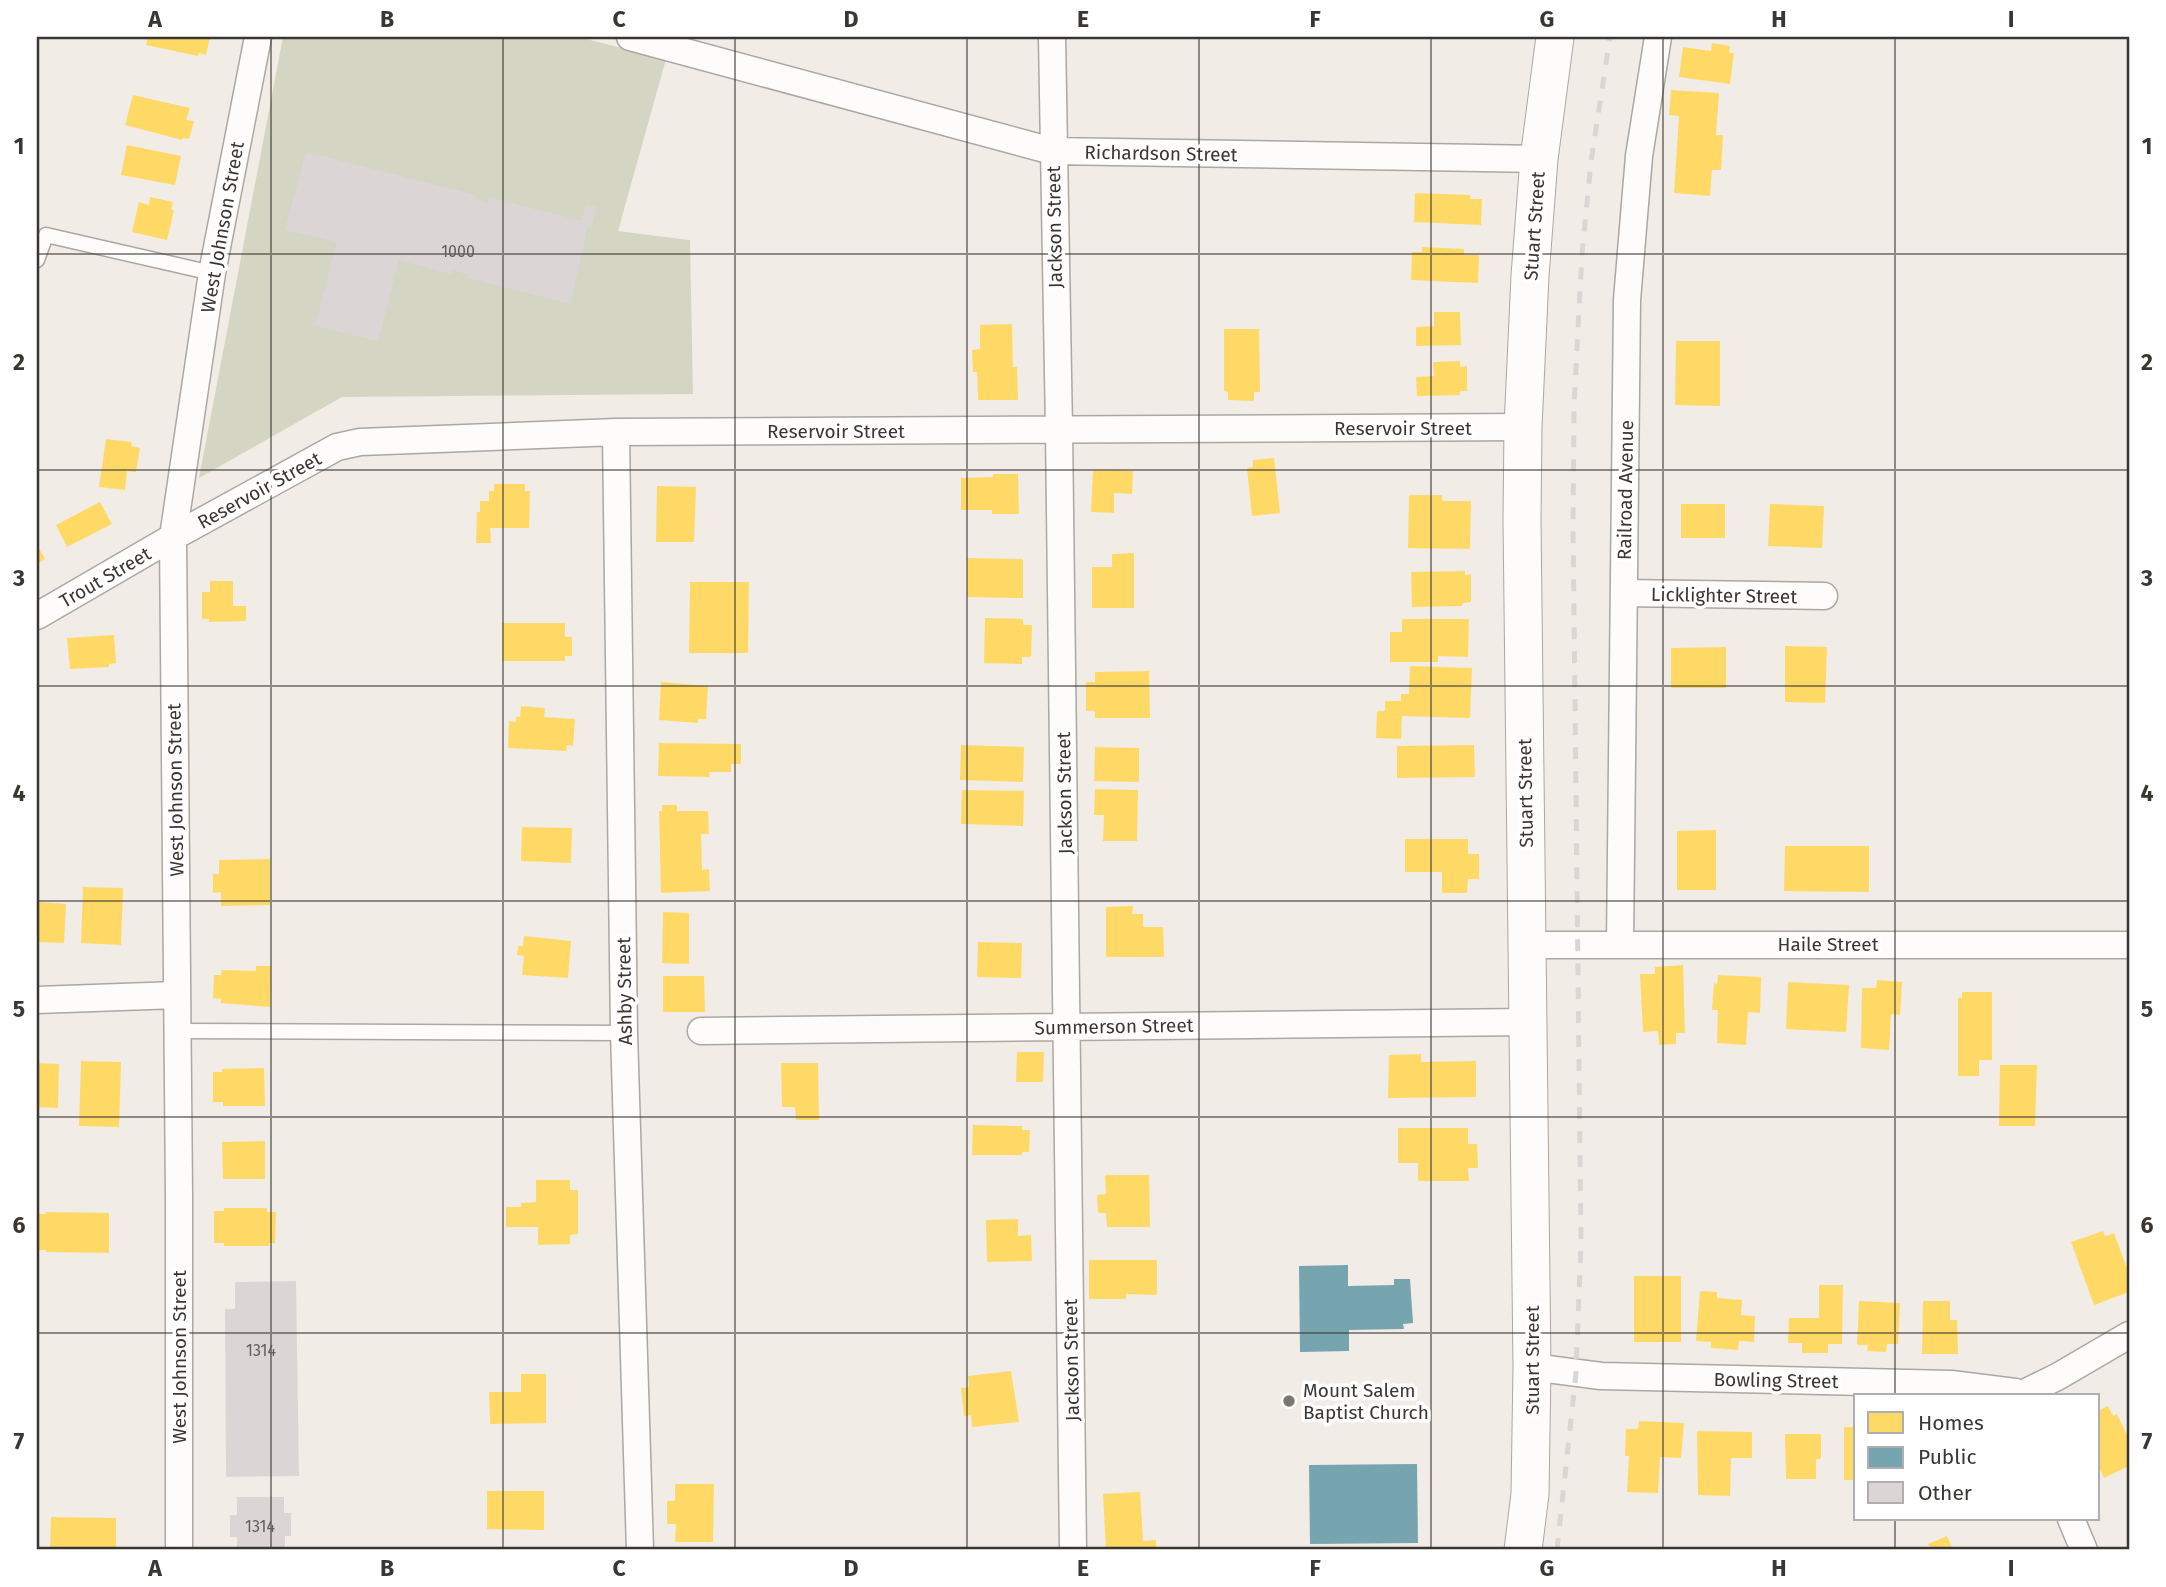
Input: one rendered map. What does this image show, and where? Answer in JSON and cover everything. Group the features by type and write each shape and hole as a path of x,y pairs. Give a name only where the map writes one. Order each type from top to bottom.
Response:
{"street":[{"name":"West Johnson Street","path":"179,1550 173,537 212,273 258,37"},
{"name":"Richardson Street","path":"630,37 1052,151 1539,159"},
{"name":"Jackson Street","path":"1052,37 1073,1550"},
{"name":"Stuart Street","path":"1523,1550 1530,1494 1532,1367 1523,427 1539,159 1555,37"},
{"name":"Railroad Avenue","path":"1620,945 1627,300 1639,156 1658,37"},
{"name":"Reservoir Street","path":"173,537 337,447 360,442 616,432 1523,427"},
{"name":"Ashby Street","path":"616,432 625,1033 640,1550"},
{"name":"Trout Street","path":"37,616 173,537"},
{"name":"Licklighter Street","path":"1624,593 1824,596"},
{"name":"Haile Street","path":"1527,945 2129,944"},
{"path":"37,1000 177,995"},
{"name":"Summerson Street","path":"701,1031 1528,1022"},
{"name":"Bowling Street","path":"1532,1367 1601,1376 1951,1384 2019,1394 2057,1377 2129,1335"},
{"path":"2071,1520 2084,1550"}],"lane":[{"path":"37,260 46,235 212,273"},
{"path":"177,1031 625,1033"}],"green space":[{"path":"283,37 578,37 666,59 618,231 690,240 693,394 342,397 199,478"}],"building: Homes":[{"path":"148,37 210,37 206,55 199,53 198,56 146,45"},
{"path":"1712,43 1730,46 1729,53 1734,53 1730,84 1679,77 1683,47 1711,51"},
{"path":"1671,90 1719,93 1716,135 1723,135 1721,170 1712,170 1710,196 1674,193 1679,116 1669,115"},
{"path":"133,95 190,108 186,120 194,121 189,139 182,140 125,125"},
{"path":"127,145 181,156 175,185 121,175"},
{"path":"1415,193 1470,195 1470,199 1482,199 1481,225 1414,222"},
{"path":"150,197 173,202 171,210 174,210 167,240 132,232 139,202 149,205"},
{"path":"1422,247 1464,249 1464,255 1479,255 1478,283 1411,280 1412,252 1422,252"},
{"path":"1434,312 1460,312 1461,345 1416,346 1416,327 1434,326"},
{"path":"1012,324 1013,367 1017,367 1018,400 978,400 977,372 973,372 972,350 980,349 980,325"},
{"path":"1224,329 1259,329 1260,392 1254,392 1254,401 1228,400 1228,392 1224,391"},
{"path":"1676,341 1720,341 1720,406 1675,405"},
{"path":"1460,361 1460,367 1467,366 1467,391 1460,391 1460,395 1417,396 1416,377 1434,376 1433,362"},
{"path":"106,439 132,442 131,446 140,448 136,472 127,471 125,490 99,487"},
{"path":"1274,458 1280,513 1252,516 1247,468 1253,467 1253,460"},
{"path":"1093,470 1133,471 1132,494 1114,493 1114,513 1091,512"},
{"path":"993,474 1018,474 1019,514 992,514 992,510 961,510 961,478 993,477"},
{"path":"494,484 525,484 525,491 530,491 529,528 490,528 491,543 476,543 480,501 489,501 489,491 494,491"},
{"path":"657,486 696,487 694,542 656,542"},
{"path":"1409,495 1442,495 1442,501 1471,501 1470,549 1408,548"},
{"path":"100,502 112,524 67,547 56,525"},
{"path":"1681,504 1725,504 1725,538 1681,538"},
{"path":"1770,504 1824,506 1822,548 1768,546"},
{"path":"37,545 45,559 37,564"},
{"path":"1134,553 1134,608 1092,608 1092,567 1112,567 1112,554"},
{"path":"967,558 1023,559 1023,598 967,597"},
{"path":"1465,571 1465,575 1471,574 1471,602 1463,603 1462,606 1412,607 1411,572"},
{"path":"210,581 233,581 233,606 246,606 246,621 209,622 209,619 202,619 202,592 210,592"},
{"path":"690,582 749,582 748,653 689,653"},
{"path":"985,618 1023,619 1023,625 1032,625 1031,657 1022,657 1022,664 984,663"},
{"path":"1402,619 1469,619 1468,657 1438,656 1438,662 1390,662 1390,632 1402,632"},
{"path":"502,623 565,623 565,637 572,637 572,656 565,656 565,661 502,661"},
{"path":"114,635 116,663 109,664 109,667 70,669 67,638"},
{"path":"1785,646 1827,647 1825,703 1785,702"},
{"path":"1726,647 1726,688 1671,688 1671,648"},
{"path":"1410,666 1472,668 1470,718 1402,716 1401,739 1376,738 1377,711 1385,711 1385,701 1401,701 1401,694 1409,694"},
{"path":"1149,671 1150,718 1095,718 1095,711 1086,711 1086,682 1095,682 1095,672"},
{"path":"661,682 708,686 706,719 698,719 698,723 659,720"},
{"path":"521,706 545,708 544,717 575,719 573,746 567,745 566,751 508,748 509,721 516,722 516,717 520,717"},
{"path":"659,743 741,744 741,764 731,764 731,772 709,772 710,777 658,776"},
{"path":"961,745 1024,747 1023,782 960,780"},
{"path":"1474,745 1475,777 1397,778 1397,746"},
{"path":"1095,747 1139,748 1139,782 1094,781"},
{"path":"1095,789 1138,790 1137,841 1103,841 1104,815 1094,815"},
{"path":"962,790 1024,791 1023,826 961,824"},
{"path":"662,805 677,805 677,811 708,811 709,834 701,834 702,870 709,869 710,891 661,893 659,811 662,811"},
{"path":"522,827 572,828 571,863 521,861"},
{"path":"1716,830 1716,890 1677,890 1677,831"},
{"path":"1405,839 1468,839 1468,854 1479,854 1479,879 1468,879 1467,893 1442,893 1442,872 1405,872"},
{"path":"1785,846 1869,846 1869,892 1784,891"},
{"path":"270,859 270,905 221,906 221,892 213,893 213,874 219,874 219,860"},
{"path":"83,887 123,888 121,945 81,943"},
{"path":"37,902 66,904 64,943 37,942"},
{"path":"1133,906 1132,914 1143,914 1143,927 1163,927 1164,957 1106,957 1106,907"},
{"path":"663,912 689,913 689,964 662,963"},
{"path":"524,936 571,941 568,978 522,975 524,956 517,955 518,946 523,946"},
{"path":"978,942 1022,943 1021,978 977,977"},
{"path":"1683,965 1685,1033 1676,1033 1676,1044 1659,1045 1658,1031 1643,1032 1640,974 1655,974 1655,967"},
{"path":"256,966 271,966 270,1007 221,1003 221,999 213,998 214,975 221,975 222,970 256,971"},
{"path":"1718,975 1761,977 1760,1013 1748,1012 1746,1045 1717,1043 1718,1010 1712,1010 1714,983 1717,984"},
{"path":"663,976 704,976 705,1012 663,1012"},
{"path":"1877,980 1902,982 1900,1015 1891,1014 1889,1050 1861,1048 1862,988 1876,988"},
{"path":"1788,982 1849,985 1846,1032 1786,1029"},
{"path":"1962,992 1992,992 1992,1060 1979,1060 1979,1076 1958,1076 1958,998 1962,998"},
{"path":"1017,1052 1044,1052 1043,1082 1016,1082"},
{"path":"1421,1054 1421,1062 1476,1061 1476,1097 1388,1098 1389,1055"},
{"path":"81,1061 121,1062 119,1127 79,1126"},
{"path":"38,1063 59,1064 58,1108 37,1107"},
{"path":"781,1063 818,1063 819,1120 796,1120 795,1107 782,1107"},
{"path":"2000,1065 2037,1065 2035,1126 1999,1126"},
{"path":"264,1068 265,1106 223,1106 223,1102 213,1102 213,1072 222,1072 222,1069"},
{"path":"973,1125 1022,1126 1022,1130 1030,1130 1029,1152 1022,1152 1022,1155 972,1155"},
{"path":"1398,1128 1468,1128 1468,1144 1477,1144 1478,1168 1468,1168 1469,1181 1418,1181 1418,1163 1398,1163"},
{"path":"265,1141 265,1179 223,1179 222,1142"},
{"path":"1105,1175 1149,1175 1150,1227 1107,1227 1106,1213 1098,1213 1097,1195 1106,1194"},
{"path":"536,1180 570,1180 570,1190 578,1190 578,1234 570,1235 570,1244 538,1245 538,1227 506,1227 506,1207 521,1207 521,1203 536,1202"},
{"path":"224,1208 267,1208 267,1212 276,1212 275,1243 269,1243 269,1246 224,1246 224,1243 214,1243 214,1211 224,1211"},
{"path":"45,1212 109,1213 109,1253 37,1250 37,1214 46,1214"},
{"path":"1018,1219 1018,1236 1031,1235 1032,1261 987,1262 986,1220"},
{"path":"2103,1231 2105,1236 2114,1233 2129,1274 2129,1292 2094,1305 2071,1242"},
{"path":"1089,1260 1157,1260 1157,1295 1126,1294 1126,1299 1089,1299"},
{"path":"1634,1276 1681,1276 1681,1342 1634,1342"},
{"path":"1819,1285 1843,1285 1842,1344 1828,1344 1828,1353 1802,1353 1802,1343 1788,1343 1789,1318 1819,1318"},
{"path":"1700,1291 1717,1292 1717,1298 1742,1300 1741,1315 1755,1316 1754,1342 1739,1341 1738,1350 1711,1348 1711,1342 1696,1341"},
{"path":"1859,1301 1900,1303 1898,1344 1887,1344 1886,1352 1867,1351 1868,1345 1857,1345"},
{"path":"1923,1301 1950,1301 1950,1320 1957,1320 1958,1354 1922,1354"},
{"path":"1011,1371 1019,1422 972,1427 971,1415 964,1416 961,1388 969,1387 968,1376"},
{"path":"521,1374 546,1374 546,1423 490,1424 489,1392 521,1392"},
{"path":"2108,1406 2113,1416 2117,1414 2129,1439 2129,1466 2104,1478 2100,1469 2100,1410"},
{"path":"1639,1421 1684,1423 1681,1458 1660,1457 1658,1493 1627,1492 1629,1456 1625,1456 1626,1429 1638,1429"},
{"path":"1844,1427 1854,1427 1854,1480 1844,1480"},
{"path":"1697,1431 1752,1432 1752,1458 1731,1458 1730,1496 1698,1495"},
{"path":"1785,1434 1821,1434 1821,1459 1816,1459 1816,1479 1786,1479"},
{"path":"675,1484 714,1484 713,1542 675,1542 676,1524 667,1524 667,1501 675,1501"},
{"path":"487,1491 544,1491 544,1530 487,1529"},
{"path":"1140,1492 1143,1541 1156,1540 1156,1550 1106,1550 1103,1494"},
{"path":"51,1517 116,1518 116,1550 50,1550"},
{"path":"1947,1536 1953,1550 1923,1550 1930,1547 1928,1544"}],"building: Public":[{"path":"1348,1265 1348,1286 1394,1285 1394,1279 1410,1279 1413,1323 1403,1324 1404,1329 1349,1330 1349,1351 1300,1352 1299,1266"},
{"path":"1417,1464 1418,1543 1310,1544 1309,1465"}],"building: Other":[{"path":"306,152 476,195 476,199 488,203 489,197 582,221 586,205 596,207 592,225 588,226 570,304 468,278 469,275 453,270 451,274 399,260 378,341 315,326 337,242 285,230"},
{"path":"296,1281 299,1476 226,1477 225,1309 235,1309 235,1282"},
{"path":"237,1497 284,1497 284,1513 291,1513 291,1536 285,1536 285,1550 237,1550 237,1537 230,1537 230,1515 237,1515"}],"railway":[{"path":"1557,1550 1576,1373 1581,1243 1574,406 1582,254 1591,162 1610,37"}],"place":[{"name":"Mount Salem Baptist Church","path":"1289,1401"}]}
